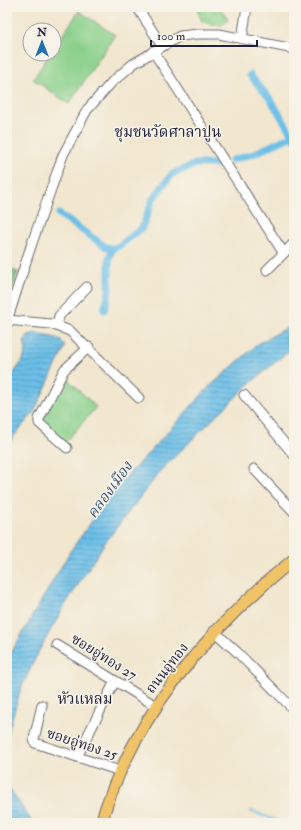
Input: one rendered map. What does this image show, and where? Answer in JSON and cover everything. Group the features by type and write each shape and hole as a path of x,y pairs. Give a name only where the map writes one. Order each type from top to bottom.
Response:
{"main road":[{"name":"ถนนอู่ทอง","path":"100,823 108,798 120,771 156,706 214,631 260,586 294,559"}],"street":[{"path":"137,7 162,46"},
{"path":"242,39 247,7"},
{"path":"139,398 70,331 57,326 7,320 63,155 74,132 94,101 133,64 180,36 219,34 294,49"},
{"path":"153,51 283,252"},
{"path":"266,270 294,243"},
{"path":"57,326 59,316 87,287"},
{"path":"67,448 39,423 39,419 64,370 89,348"},
{"path":"244,395 294,455"},
{"path":"254,469 294,512"},
{"path":"214,631 238,653 294,710"},
{"name":"ซอยอู่ทอง 27","path":"57,645 156,706"},
{"path":"77,757 115,681"},
{"name":"ซอยอู่ทอง 25","path":"42,705 34,739 35,743 120,771"}],"green space":[{"path":"199,7 219,7 228,18 227,22 220,26 202,22 198,12"},
{"path":"79,11 115,35 69,104 33,79 45,62 62,62 62,36"},
{"path":"7,267 18,272 12,290 7,288"},
{"path":"64,375 96,407 65,443 42,422"}],"water":[{"path":"294,324 294,349 285,354 246,387 161,470 104,544 65,605 39,651 21,688 7,736 7,666 12,651 71,550 116,488 208,388 259,343"},
{"path":"36,333 60,339 65,347 34,412 13,437 7,448 7,383 23,360 26,351 24,342 28,335"},
{"path":"7,785 33,823 7,823"}],"waterway":[{"path":"250,75 271,100 294,138"},
{"path":"232,160 253,154 294,135"},
{"path":"59,214 106,247 113,248 119,246 142,228 153,199 172,174 196,164 218,164"},
{"path":"104,310 109,292 109,258 113,248"},
{"path":"251,811 284,823"}],"district":[{"name":"ชุมชนวัดศาลาปูน","path":"168,132"},
{"name":"หัวแหลม","path":"85,699"}],"water label":[{"name":"คลองเมือง","path":"110,490"}]}
